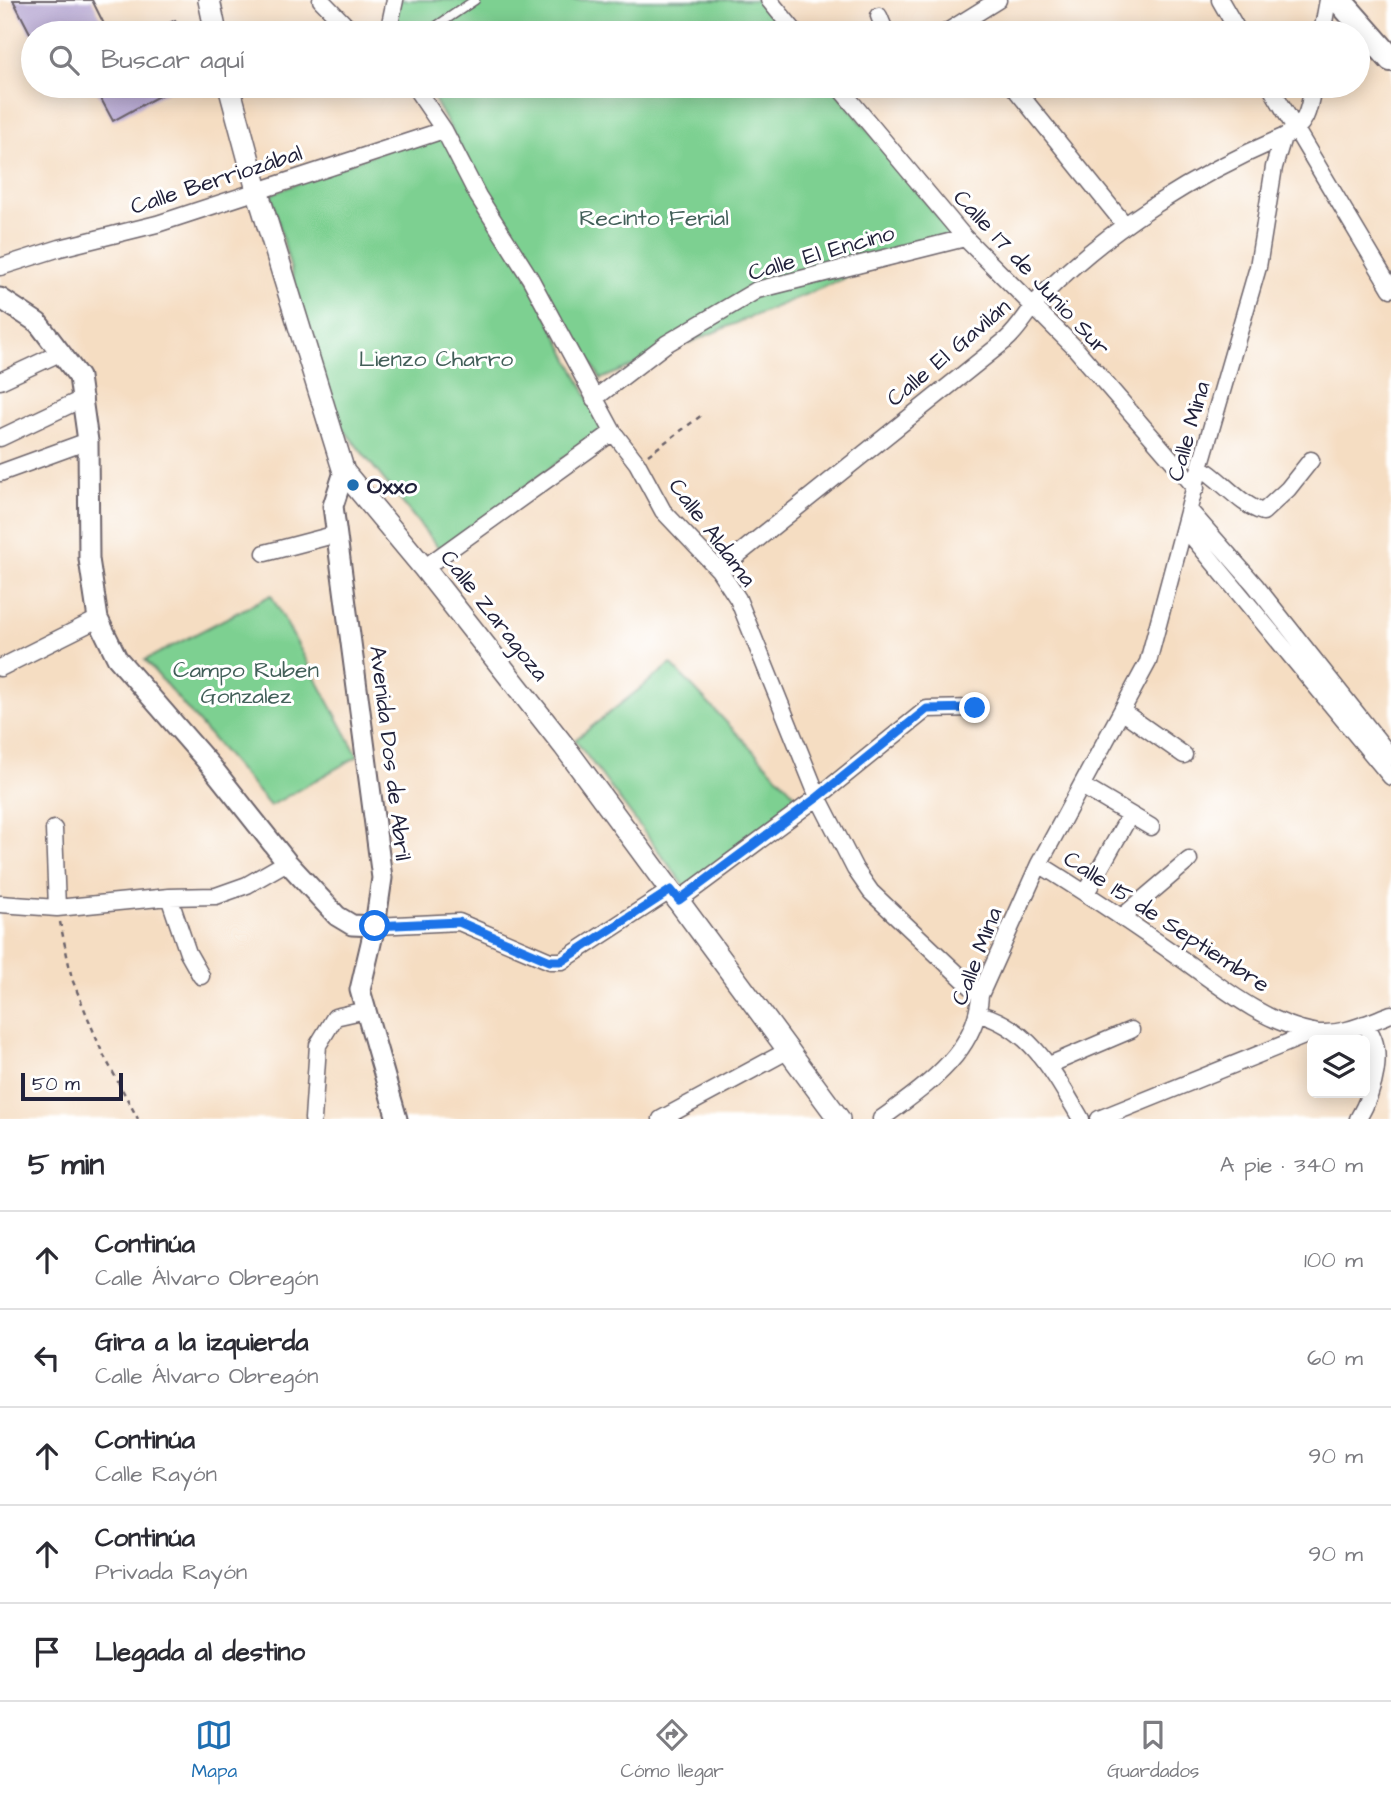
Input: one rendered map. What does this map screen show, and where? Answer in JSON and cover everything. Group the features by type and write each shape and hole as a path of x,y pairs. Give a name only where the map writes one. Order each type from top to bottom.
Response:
{"main road":[{"path":"209,0 213,21"},
{"path":"1339,0 1358,21"},
{"path":"1370,35 1391,59"},
{"name":"Calle Zaragoza","path":"232,98 257,190 344,472 424,568 564,746 839,1119"}],"street":[{"path":"321,0 341,21"},
{"path":"391,21 395,0"},
{"path":"769,0 786,21"},
{"path":"974,21 998,0"},
{"path":"1220,0 1232,21"},
{"path":"1324,21 1328,0"},
{"path":"879,16 881,21"},
{"name":"Calle Aldama","path":"422,98 444,130 478,196 530,278 613,432 637,463 663,511 719,570 738,599 818,797 855,869 871,892 980,995"},
{"name":"Calle 17 de Junio Sur","path":"848,98 965,238 1033,309 1075,348 1196,488"},
{"path":"1023,98 1125,225"},
{"path":"1275,98 1290,134 1391,289"},
{"name":"Calle Mina","path":"881,1119 935,1080 955,1056 979,1014 980,995 1039,864 1148,662 1200,467 1258,267 1274,167 1290,134 1305,121 1310,98"},
{"name":"Calle Berriozábal","path":"0,267 60,248 157,224 444,130"},
{"name":"Calle El Gavilán","path":"719,570 1006,340 1021,327 1041,296 1125,225 1206,175 1290,134"},
{"name":"Calle El Encino","path":"594,399 666,344 757,290 965,238"},
{"path":"0,298 38,323 79,377 88,441 89,559 97,620 125,668 211,766 288,862 337,916 352,925 459,922 550,961 562,961 675,895 818,797 927,709 975,708"},
{"path":"0,381 62,352"},
{"path":"0,438 84,398"},
{"path":"424,568 613,432"},
{"path":"0,473 88,441"},
{"path":"1200,467 1219,478 1254,509 1263,512 1288,489 1311,460"},
{"name":"Avenida Dos de Abril","path":"344,472 333,506 383,878 360,990 397,1119"},
{"path":"1190,511 1391,777"},
{"path":"1185,528 1249,590"},
{"path":"265,552 337,534"},
{"path":"0,668 97,620"},
{"path":"1318,678 1391,757"},
{"path":"1122,712 1184,755"},
{"path":"1082,786 1151,827"},
{"path":"1086,893 1129,816"},
{"path":"54,829 57,908"},
{"path":"1122,917 1189,860"},
{"path":"0,904 57,908 169,897 216,896 247,885 288,862"},
{"name":"Calle 15 de Septiembre","path":"1039,864 1122,917 1249,1005 1314,1032 1342,1032 1391,1014"},
{"path":"169,897 188,953 201,976"},
{"path":"313,1119 318,1045 335,1017 366,1010"},
{"path":"979,1014 1003,1021 1016,1030 1049,1066 1081,1119"},
{"path":"1358,1119 1371,1096 1375,1078 1375,1038 1364,1024"},
{"path":"1049,1066 1132,1030"},
{"path":"1099,1119 1314,1032"},
{"path":"661,1119 789,1050"}],"lane":[{"path":"444,21 475,0"}],"path":[{"path":"637,463 702,415"},
{"path":"57,908 72,979 102,1052 138,1119"}],"green space":[{"path":"397,0 763,0 780,21 392,21"},
{"path":"434,98 842,98 952,234 601,379 491,203 603,428 441,551 328,410 271,194 445,126 475,173"},
{"name":"Campo Ruben Gonzalez","path":"271,595 358,756 270,806 145,660"},
{"path":"671,664 805,805 687,889 575,740"}],"building":[{"path":"13,0 92,0 102,21 24,21"},
{"path":"101,98 155,98 113,121"}],"place":[{"name":"Oxxo","path":"353,485"}],"route":[{"path":"375,926 459,922 550,961 562,961 671,890 679,900 818,797 927,709 975,708"}],"park label":[{"name":"Recinto Ferial","path":"654,217"},
{"name":"Lienzo Charro","path":"436,358"}]}
